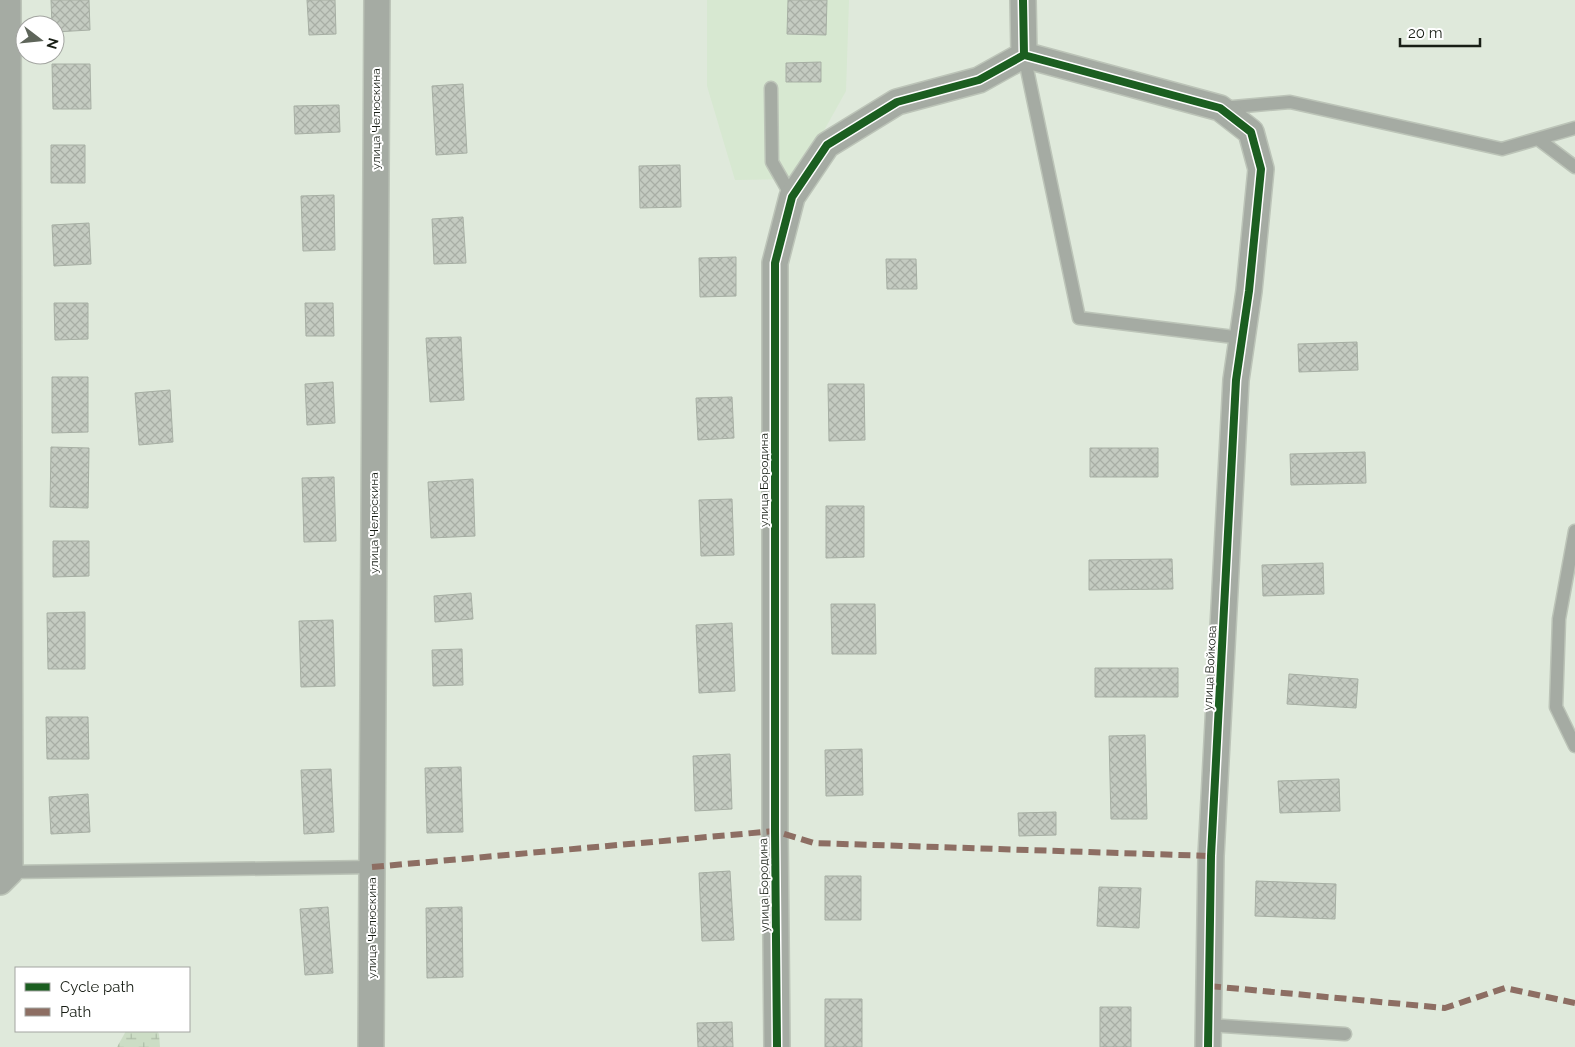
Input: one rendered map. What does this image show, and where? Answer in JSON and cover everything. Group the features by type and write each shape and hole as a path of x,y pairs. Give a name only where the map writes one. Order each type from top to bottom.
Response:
{"street":[{"path":"5,877 8,0"},
{"name":"улица Челюскина","path":"371,1047 377,0"},
{"path":"1023,0 1024,55 1220,108"},
{"name":"улица Бородина","path":"777,1047 775,263 792,197 827,145 897,102 979,80 1024,55"},
{"name":"улица Войкова","path":"1209,1036 1211,856 1236,380 1249,291 1261,170 1251,132 1220,108"}],"lane":[{"path":"1024,55 1079,318 1242,338"},
{"path":"771,88 772,162 792,197"},
{"path":"1220,108 1290,102 1502,149 1575,128"},
{"path":"1538,139 1575,166"},
{"path":"1575,531 1559,619 1556,707 1575,746"},
{"path":"5,877 372,867"},
{"path":"1209,1036 1345,1034"}],"shaded area":[{"path":"707,0 849,0 846,91 797,179 735,180 707,86"}],"green space":[{"path":"125,1032 158,1032 159,1034 160,1047 117,1047"}],"building":[{"path":"51,0 89,0 90,30 65,31 65,15 52,15"},
{"path":"307,0 335,0 336,34 309,35"},
{"path":"788,0 827,0 826,35 787,34"},
{"path":"821,62 821,82 786,82 786,63"},
{"path":"90,64 91,109 53,109 52,65"},
{"path":"463,84 467,153 436,155 432,86"},
{"path":"339,105 340,132 295,134 294,106"},
{"path":"51,145 85,145 85,183 51,183"},
{"path":"680,165 681,207 640,208 639,166"},
{"path":"334,195 335,250 303,251 301,196"},
{"path":"463,217 466,263 434,264 432,219"},
{"path":"89,223 91,264 54,266 52,225"},
{"path":"736,257 736,296 700,297 699,258"},
{"path":"886,259 916,259 917,289 887,289"},
{"path":"54,303 88,303 88,339 55,340"},
{"path":"305,303 333,303 334,336 306,336"},
{"path":"461,337 464,400 430,402 426,338"},
{"path":"1357,342 1358,370 1299,372 1298,344"},
{"path":"52,377 88,377 88,432 52,433"},
{"path":"333,382 335,423 307,425 305,384"},
{"path":"828,384 864,384 865,440 829,441"},
{"path":"170,390 173,442 139,445 135,393"},
{"path":"732,397 734,438 698,440 696,398"},
{"path":"51,447 89,448 88,508 50,507"},
{"path":"1090,448 1158,448 1158,477 1090,477"},
{"path":"1365,452 1366,483 1291,485 1290,454"},
{"path":"334,477 336,541 304,542 302,478"},
{"path":"473,479 475,536 431,538 428,482"},
{"path":"732,499 734,555 701,556 699,500"},
{"path":"826,506 864,506 864,557 826,558"},
{"path":"53,541 89,541 89,576 53,577"},
{"path":"1172,559 1173,589 1089,590 1089,560"},
{"path":"1323,563 1324,594 1263,596 1262,565"},
{"path":"471,593 473,619 435,622 434,596"},
{"path":"831,604 875,604 876,654 832,654"},
{"path":"85,612 85,669 48,669 47,613"},
{"path":"333,620 335,686 301,687 299,621"},
{"path":"732,623 735,691 699,693 696,625"},
{"path":"462,649 463,685 433,686 432,650"},
{"path":"1095,668 1178,668 1178,697 1095,697"},
{"path":"1289,674 1358,679 1356,708 1287,704"},
{"path":"46,717 88,717 89,759 47,759"},
{"path":"1145,735 1147,819 1111,819 1109,736"},
{"path":"862,749 863,795 826,796 825,750"},
{"path":"730,754 732,809 695,811 693,756"},
{"path":"461,767 463,832 427,833 425,768"},
{"path":"331,769 334,832 304,834 301,770"},
{"path":"1339,779 1340,811 1280,813 1278,781"},
{"path":"88,794 90,832 51,834 49,797"},
{"path":"1056,812 1056,835 1019,836 1018,813"},
{"path":"730,871 734,940 702,941 699,873"},
{"path":"825,876 861,876 861,920 825,920"},
{"path":"1256,881 1336,884 1335,919 1255,916"},
{"path":"1099,887 1141,888 1139,928 1097,926"},
{"path":"328,907 333,973 305,975 300,909"},
{"path":"462,907 463,977 427,978 426,908"},
{"path":"825,999 862,999 862,1047 825,1047"},
{"path":"1100,1007 1131,1007 1131,1047 1100,1047"},
{"path":"732,1022 733,1047 698,1047 697,1023"}],"marked path":[{"path":"372,867 775,831 814,843 1211,856"},
{"path":"1209,986 1445,1008 1505,988 1575,1003"}],"cycle path":[{"path":"1023,0 1024,55 1220,108 1251,132 1261,169 1249,291 1236,380 1211,856 1208,1047"},
{"path":"777,1047 775,263 792,197 827,145 897,102 979,80 1024,55"}]}
